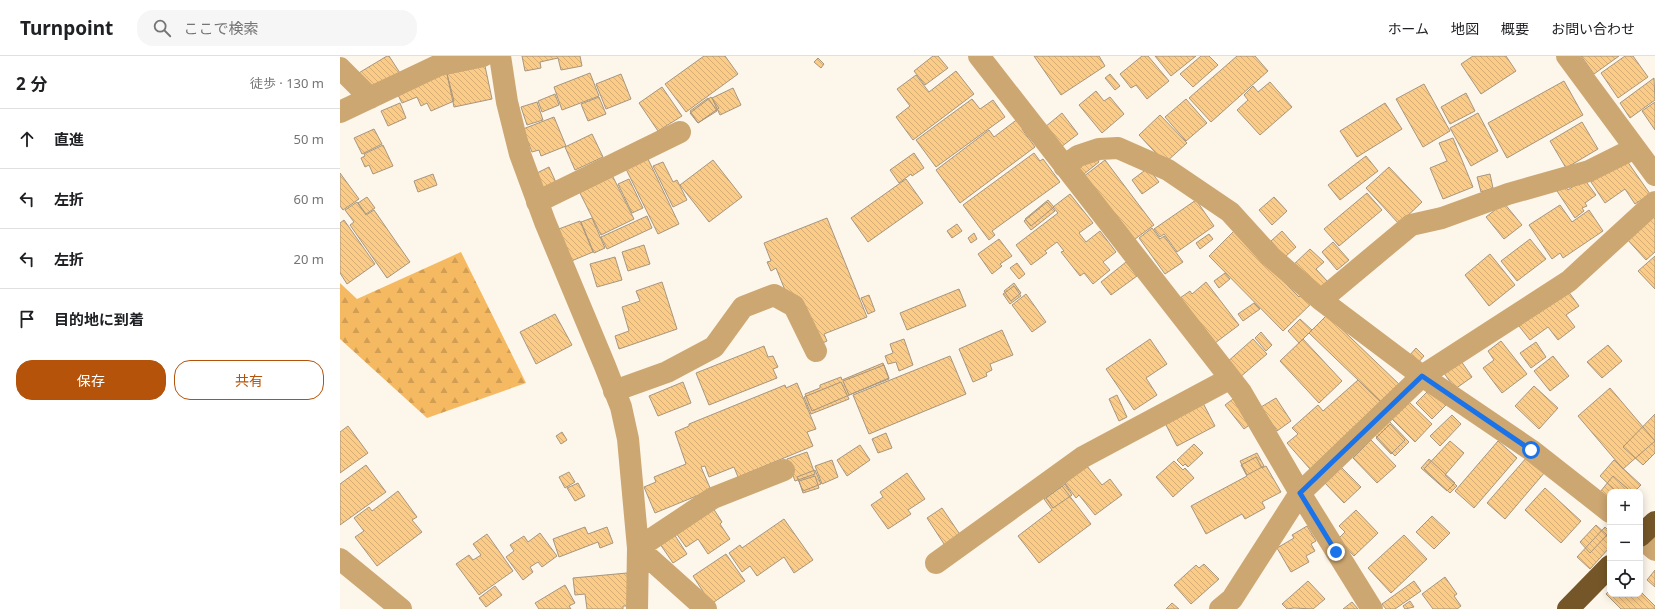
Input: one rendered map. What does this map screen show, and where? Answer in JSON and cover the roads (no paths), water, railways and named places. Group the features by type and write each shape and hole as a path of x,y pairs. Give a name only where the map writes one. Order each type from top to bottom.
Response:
{"highway":[{"path":"1643,534 1655,522"},
{"path":"1568,609 1607,569"}],"street":[{"path":"340,112 439,65 484,56"},
{"path":"500,56 507,102 518,147 537,202 614,390 628,439 638,548 637,609"},
{"path":"979,56 1229,379 1241,392 1300,493 1372,609"},
{"path":"1567,56 1655,174"},
{"path":"340,68 370,98"},
{"path":"537,202 680,132"},
{"path":"1064,166 1078,156 1099,149 1118,148 1168,170 1230,212 1270,256 1321,300 1422,376 1531,450 1607,510"},
{"path":"1321,300 1412,225 1442,218 1508,194 1589,171 1635,148"},
{"path":"1220,609 1232,599 1300,493 1422,376 1569,281 1655,202"},
{"path":"614,390 667,372 714,347 743,307 774,294 794,306 816,351"},
{"path":"936,563 1083,457 1229,379"},
{"path":"638,548 713,498 784,470"},
{"path":"1643,540 1655,550"},
{"path":"638,548 706,609"},
{"path":"340,559 401,609"}]}
